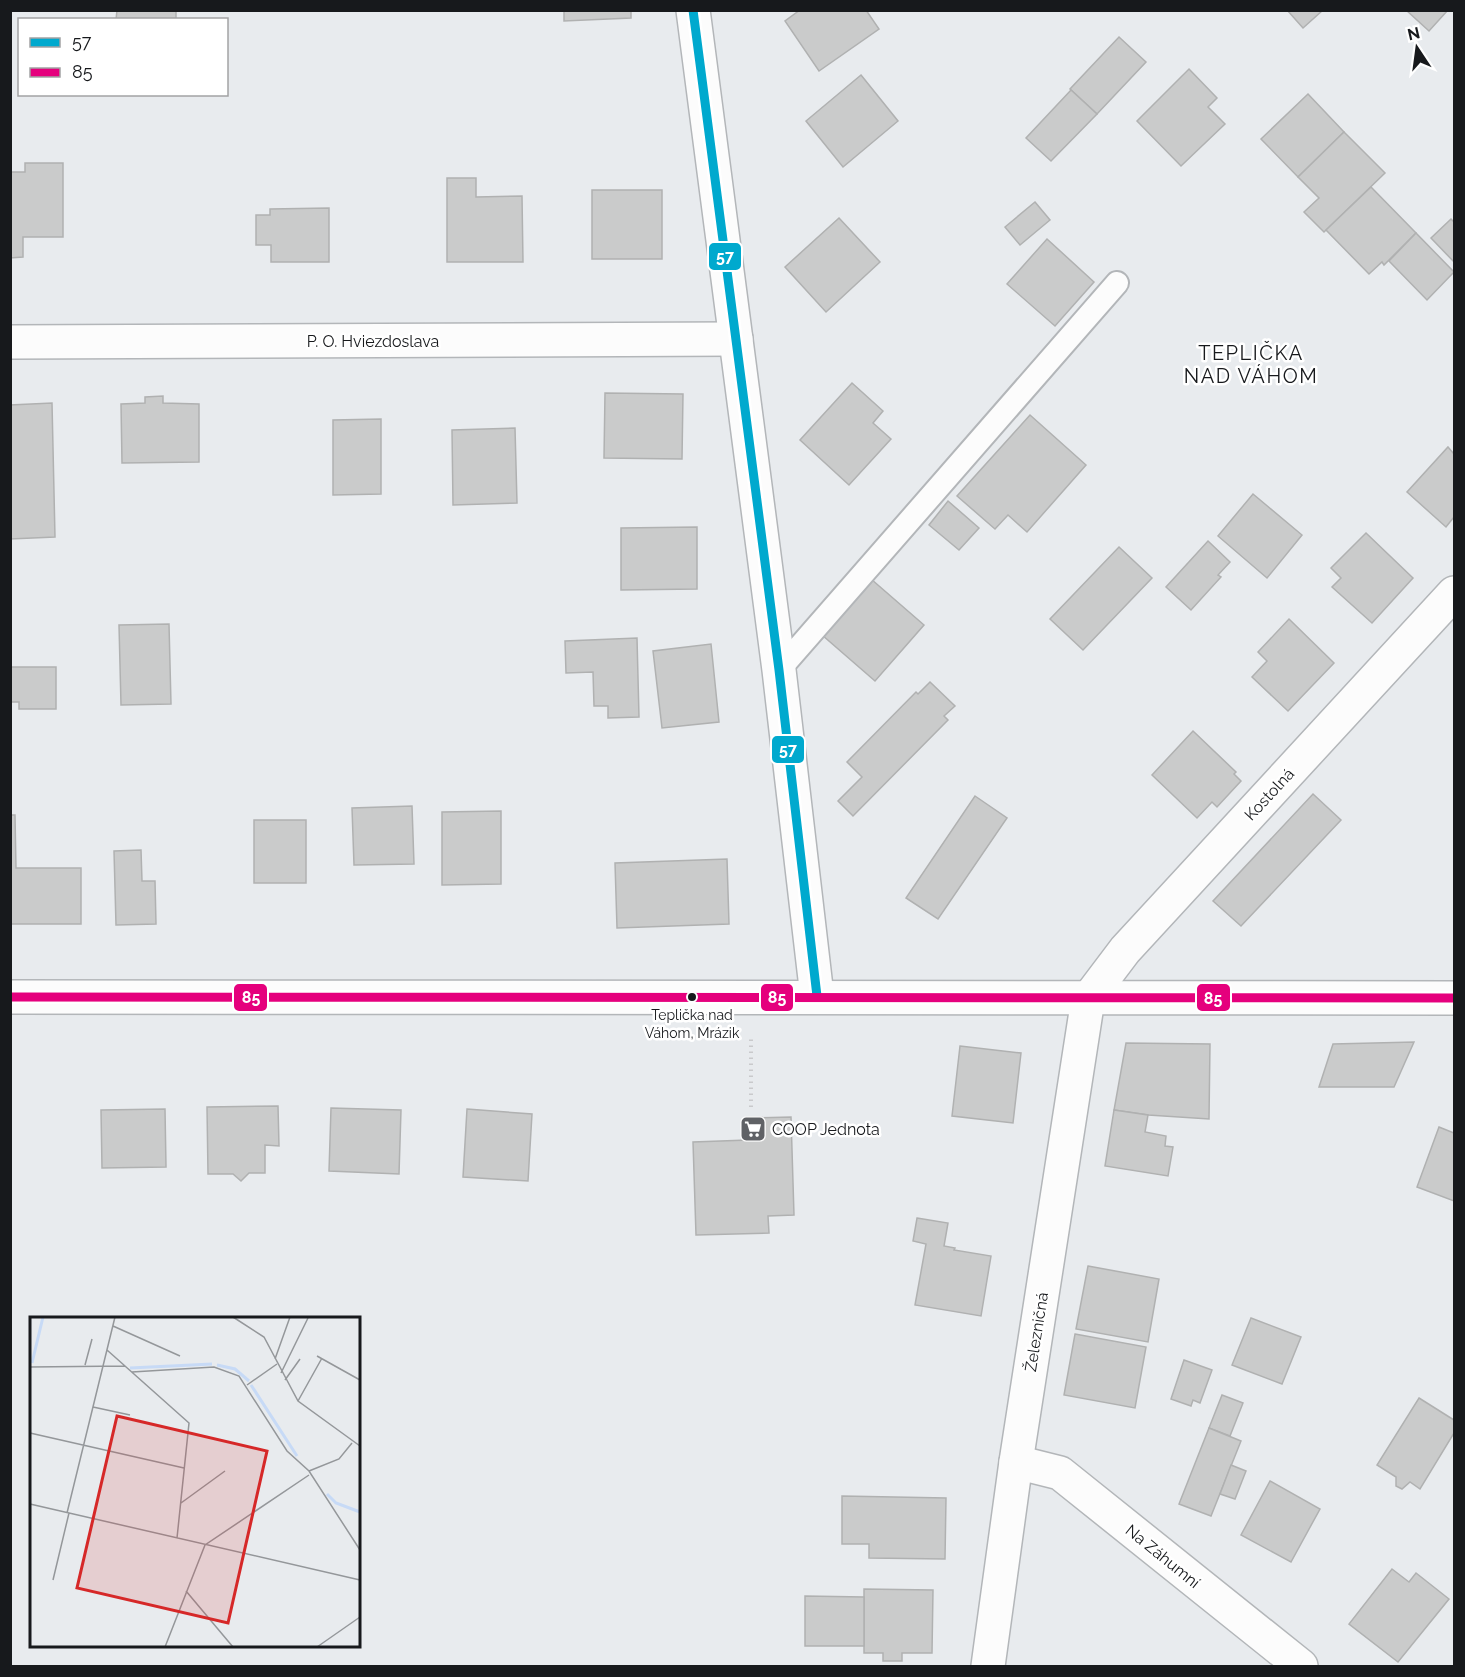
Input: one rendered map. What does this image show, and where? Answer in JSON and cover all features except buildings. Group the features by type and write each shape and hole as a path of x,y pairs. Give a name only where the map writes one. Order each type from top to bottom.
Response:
{"street":[{"path":"693,10 779,670 817,996"},
{"name":"P. O. Hviezdoslava","path":"10,342 736,339"},
{"name":"Kostolná","path":"1088,999 1125,950 1455,592"},
{"path":"10,998 817,996 1088,999 1455,998"},
{"name":"Železničná","path":"988,1666 1016,1462 1088,999"},
{"name":"Na Záhumní","path":"1016,1462 1060,1473 1301,1666"}],"lane":[{"path":"779,670 1117,283"}],"transit line":[{"name":"57","path":"693,10 779,670 817,996"},
{"name":"85","path":"10,997 1454,998"}],"place":[{"name":"Teplička nad Váhom, Mrázik","path":"692,997"},
{"name":"COOP Jednota","path":"753,1129"}],"district":[{"name":"TEPLIČKA NAD VÁHOM","path":"1251,364"}]}
